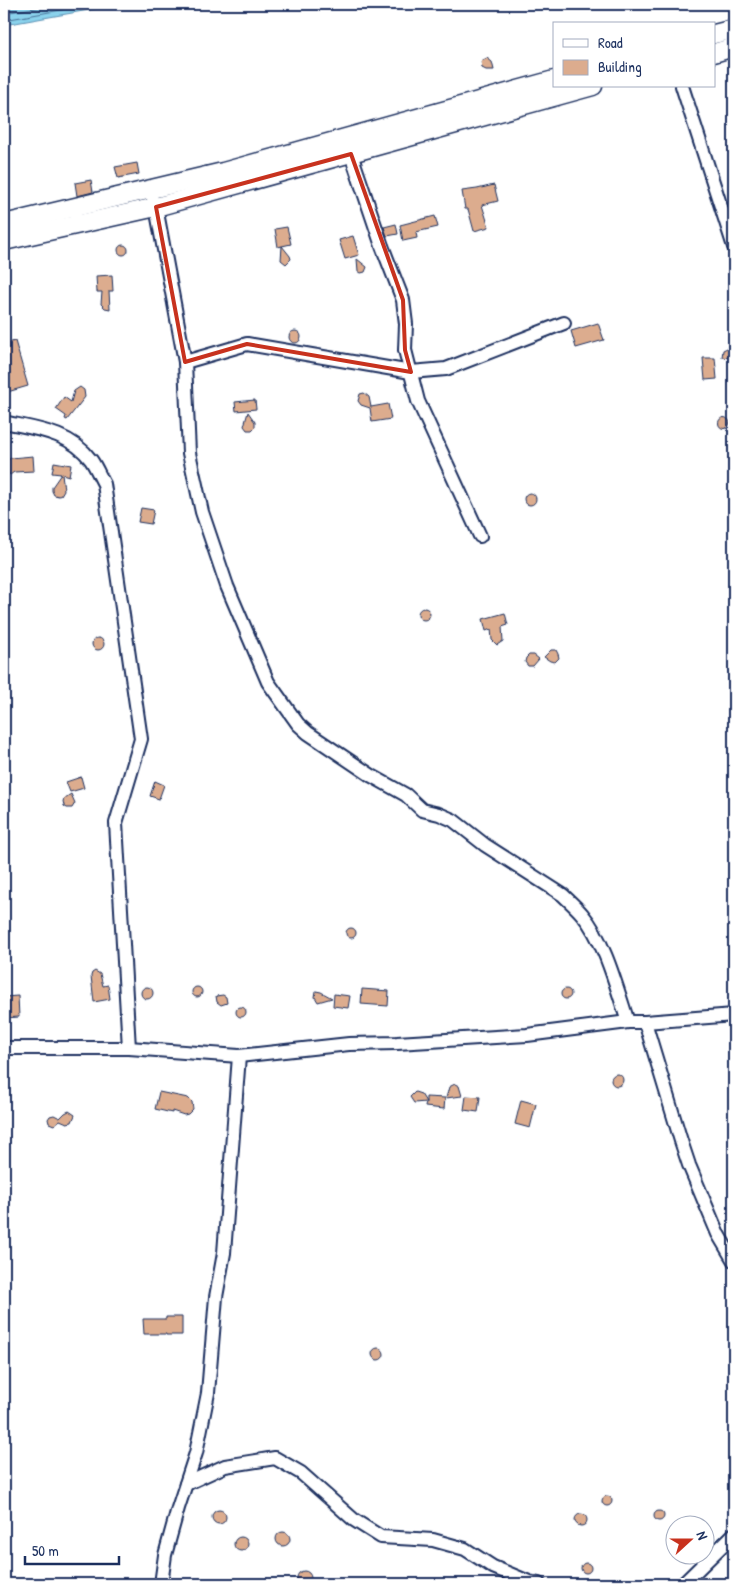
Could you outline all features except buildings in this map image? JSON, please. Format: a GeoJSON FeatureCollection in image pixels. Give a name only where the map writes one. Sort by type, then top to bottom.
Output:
{"type":"FeatureCollection","features":[{"type":"Feature","properties":{"kind":"main road"},"geometry":{"type":"LineString","coordinates":[[716,34],[734,29]]}},
{"type":"Feature","properties":{"kind":"main road"},"geometry":{"type":"LineString","coordinates":[[716,52],[734,47]]}},
{"type":"Feature","properties":{"kind":"main road"},"geometry":{"type":"LineString","coordinates":[[4,224],[242,167],[553,80]]}},
{"type":"Feature","properties":{"kind":"main road"},"geometry":{"type":"LineString","coordinates":[[4,241],[156,208],[586,88]]}},
{"type":"Feature","properties":{"kind":"street"},"geometry":{"type":"LineString","coordinates":[[683,88],[734,247]]}},
{"type":"Feature","properties":{"kind":"street"},"geometry":{"type":"LineString","coordinates":[[351,154],[382,246],[403,300],[406,324],[405,350],[418,401],[480,536]]}},
{"type":"Feature","properties":{"kind":"street"},"geometry":{"type":"LineString","coordinates":[[148,190],[156,208],[184,362],[190,453],[202,512],[227,586],[268,682],[298,724],[308,733],[372,776],[406,795],[422,810],[453,820],[485,845],[562,895],[572,904],[591,927],[628,1022]]}},
{"type":"Feature","properties":{"kind":"street"},"geometry":{"type":"LineString","coordinates":[[184,362],[247,344],[411,372],[446,369],[564,323]]}},
{"type":"Feature","properties":{"kind":"street"},"geometry":{"type":"LineString","coordinates":[[4,422],[46,431],[73,441],[92,460],[104,484],[141,738],[116,823],[129,1048]]}},
{"type":"Feature","properties":{"kind":"street"},"geometry":{"type":"LineString","coordinates":[[4,1048],[129,1048],[239,1056],[349,1044],[527,1035],[628,1022],[734,1014]]}},
{"type":"Feature","properties":{"kind":"street"},"geometry":{"type":"LineString","coordinates":[[645,1022],[689,1165],[718,1234],[734,1261]]}},
{"type":"Feature","properties":{"kind":"street"},"geometry":{"type":"LineString","coordinates":[[161,1584],[164,1555],[196,1453],[208,1393],[216,1297],[224,1253],[239,1056]]}},
{"type":"Feature","properties":{"kind":"street"},"geometry":{"type":"LineString","coordinates":[[186,1484],[225,1466],[275,1458],[301,1473],[354,1520],[381,1537],[433,1540],[465,1550],[492,1566],[529,1582],[539,1584]]}},
{"type":"Feature","properties":{"kind":"street"},"geometry":{"type":"LineString","coordinates":[[684,1584],[734,1534]]}},
{"type":"Feature","properties":{"kind":"highlighted area"},"geometry":{"type":"Polygon","coordinates":[[[351,154],[403,300],[405,350],[411,372],[247,344],[185,362],[156,207],[351,154]]]}},
{"type":"Feature","properties":{"kind":"water"},"geometry":{"type":"Polygon","coordinates":[[[4,4],[123,4],[4,25],[4,4]]]}}]}
